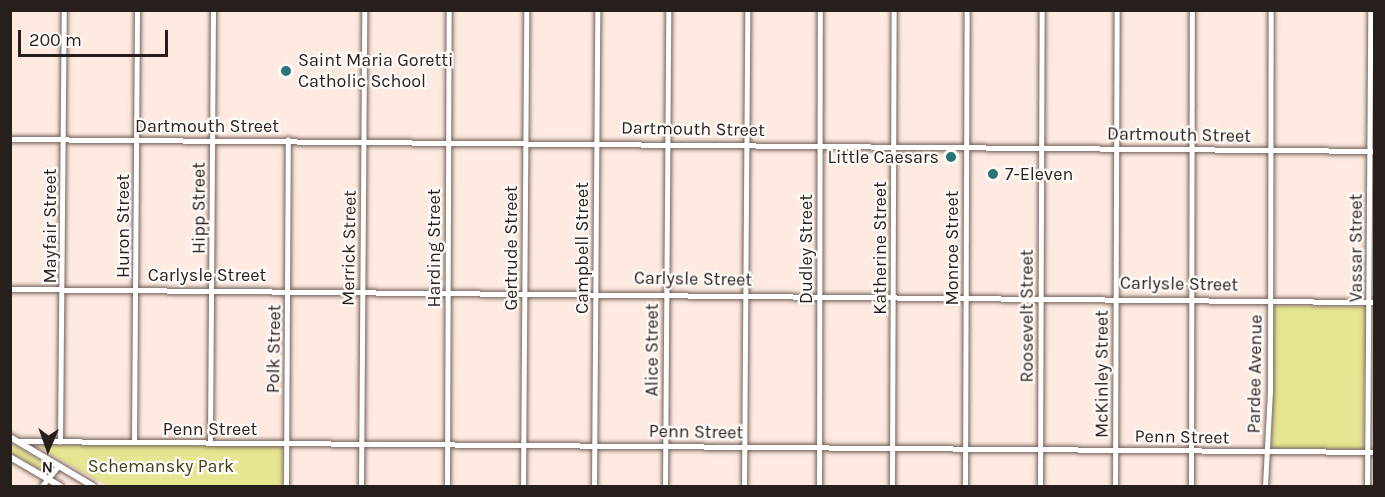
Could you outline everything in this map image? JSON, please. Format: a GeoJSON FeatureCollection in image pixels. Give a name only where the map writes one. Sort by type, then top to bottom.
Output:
{"type":"FeatureCollection","features":[{"type":"Feature","properties":{"kind":"main road"},"geometry":{"type":"LineString","coordinates":[[10,437],[93,486]]}},
{"type":"Feature","properties":{"kind":"main road"},"geometry":{"type":"LineString","coordinates":[[10,457],[60,486]]}},
{"type":"Feature","properties":{"kind":"street","name":"Mayfair Street"},"geometry":{"type":"LineString","coordinates":[[60,442],[64,10]]}},
{"type":"Feature","properties":{"kind":"street","name":"Huron Street"},"geometry":{"type":"LineString","coordinates":[[134,442],[137,10]]}},
{"type":"Feature","properties":{"kind":"street","name":"Hipp Street"},"geometry":{"type":"LineString","coordinates":[[210,442],[213,10]]}},
{"type":"Feature","properties":{"kind":"street","name":"Merrick Street"},"geometry":{"type":"LineString","coordinates":[[361,486],[364,10]]}},
{"type":"Feature","properties":{"kind":"street","name":"Harding Street"},"geometry":{"type":"LineString","coordinates":[[447,486],[448,10]]}},
{"type":"Feature","properties":{"kind":"street","name":"Gertrude Street"},"geometry":{"type":"LineString","coordinates":[[523,486],[526,10]]}},
{"type":"Feature","properties":{"kind":"street","name":"Campbell Street"},"geometry":{"type":"LineString","coordinates":[[594,486],[597,10]]}},
{"type":"Feature","properties":{"kind":"street","name":"Alice Street"},"geometry":{"type":"LineString","coordinates":[[665,486],[668,10]]}},
{"type":"Feature","properties":{"kind":"street"},"geometry":{"type":"LineString","coordinates":[[744,486],[747,10]]}},
{"type":"Feature","properties":{"kind":"street","name":"Dudley Street"},"geometry":{"type":"LineString","coordinates":[[819,486],[820,10]]}},
{"type":"Feature","properties":{"kind":"street","name":"Katherine Street"},"geometry":{"type":"LineString","coordinates":[[892,486],[894,10]]}},
{"type":"Feature","properties":{"kind":"street","name":"Monroe Street"},"geometry":{"type":"LineString","coordinates":[[965,486],[967,10]]}},
{"type":"Feature","properties":{"kind":"street","name":"Roosevelt Street"},"geometry":{"type":"LineString","coordinates":[[1040,486],[1042,10]]}},
{"type":"Feature","properties":{"kind":"street","name":"McKinley Street"},"geometry":{"type":"LineString","coordinates":[[1115,486],[1117,10]]}},
{"type":"Feature","properties":{"kind":"street"},"geometry":{"type":"LineString","coordinates":[[1191,486],[1192,10]]}},
{"type":"Feature","properties":{"kind":"street","name":"Pardee Avenue"},"geometry":{"type":"LineString","coordinates":[[1265,486],[1271,300],[1271,10]]}},
{"type":"Feature","properties":{"kind":"street","name":"Vassar Street"},"geometry":{"type":"LineString","coordinates":[[1367,486],[1372,302],[1370,10]]}},
{"type":"Feature","properties":{"kind":"street","name":"Dartmouth Street"},"geometry":{"type":"LineString","coordinates":[[10,139],[448,140],[1372,151]]}},
{"type":"Feature","properties":{"kind":"street","name":"Polk Street"},"geometry":{"type":"LineString","coordinates":[[286,486],[288,140]]}},
{"type":"Feature","properties":{"kind":"street","name":"Carlysle Street"},"geometry":{"type":"LineString","coordinates":[[10,289],[1040,297],[1372,302]]}},
{"type":"Feature","properties":{"kind":"street","name":"Penn Street"},"geometry":{"type":"LineString","coordinates":[[18,441],[1374,452]]}},
{"type":"Feature","properties":{"kind":"street"},"geometry":{"type":"LineString","coordinates":[[42,486],[58,466]]}},
{"type":"Feature","properties":{"kind":"green space"},"geometry":{"type":"Polygon","coordinates":[[[1273,306],[1365,307],[1363,449],[1272,448],[1273,306]]]}},
{"type":"Feature","properties":{"kind":"green space"},"geometry":{"type":"Polygon","coordinates":[[[10,443],[50,466],[50,470],[46,473],[11,452],[10,443]]]}},
{"type":"Feature","properties":{"kind":"green space","name":"Schemansky Park"},"geometry":{"type":"Polygon","coordinates":[[[43,445],[282,446],[282,486],[107,486],[40,448],[43,445]]]}},
{"type":"Feature","properties":{"kind":"place","name":"Saint Maria Goretti Catholic School"},"geometry":{"type":"Point","coordinates":[286,71]}},
{"type":"Feature","properties":{"kind":"place","name":"Little Caesars"},"geometry":{"type":"Point","coordinates":[951,157]}},
{"type":"Feature","properties":{"kind":"place","name":"7-Eleven"},"geometry":{"type":"Point","coordinates":[993,174]}}]}
